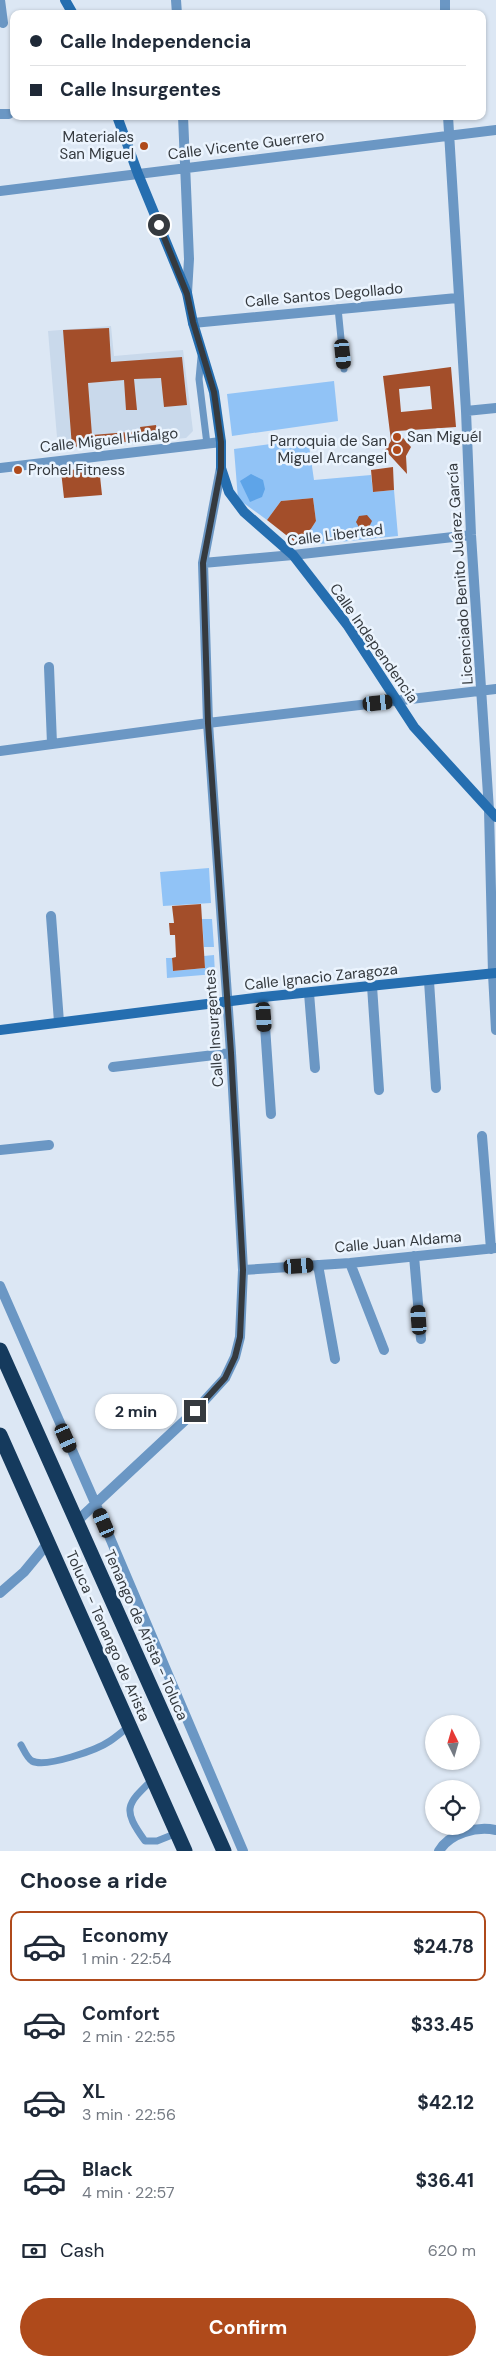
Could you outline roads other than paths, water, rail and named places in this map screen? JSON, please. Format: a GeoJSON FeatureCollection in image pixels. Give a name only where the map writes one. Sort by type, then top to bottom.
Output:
{"type":"FeatureCollection","features":[{"type":"Feature","properties":{"kind":"highway","name":"Tenango de Arista - Toluca"},"geometry":{"type":"LineString","coordinates":[[0,1350],[224,1851]]}},
{"type":"Feature","properties":{"kind":"highway","name":"Toluca - Tenango de Arista"},"geometry":{"type":"LineString","coordinates":[[0,1435],[4,1454],[48,1543],[128,1727],[185,1851]]}},
{"type":"Feature","properties":{"kind":"street"},"geometry":{"type":"LineString","coordinates":[[0,0],[2,23]]}},
{"type":"Feature","properties":{"kind":"street","name":"Calle Independencia"},"geometry":{"type":"LineString","coordinates":[[118,120],[138,174],[187,294],[193,322],[214,392],[221,442],[221,468],[235,502],[293,555],[348,626],[414,727],[493,813]]}},
{"type":"Feature","properties":{"kind":"street"},"geometry":{"type":"LineString","coordinates":[[183,120],[189,259],[187,294]]}},
{"type":"Feature","properties":{"kind":"street","name":"Licenciado Benito Juárez García"},"geometry":{"type":"LineString","coordinates":[[448,120],[457,298],[466,411],[471,535],[493,813],[496,1030]]}},
{"type":"Feature","properties":{"kind":"street","name":"Calle Vicente Guerrero"},"geometry":{"type":"LineString","coordinates":[[0,191],[496,130]]}},
{"type":"Feature","properties":{"kind":"street","name":"Calle Santos Degollado"},"geometry":{"type":"LineString","coordinates":[[193,322],[457,298]]}},
{"type":"Feature","properties":{"kind":"street"},"geometry":{"type":"LineString","coordinates":[[466,411],[496,408]]}},
{"type":"Feature","properties":{"kind":"street","name":"Calle Miguel Hidalgo"},"geometry":{"type":"LineString","coordinates":[[0,468],[221,442]]}},
{"type":"Feature","properties":{"kind":"street","name":"Calle Insurgentes"},"geometry":{"type":"LineString","coordinates":[[76,1522],[195,1411],[225,1378],[235,1357],[240,1337],[243,1270],[231,1053],[208,723],[203,563],[221,468]]}},
{"type":"Feature","properties":{"kind":"street","name":"Calle Libertad"},"geometry":{"type":"LineString","coordinates":[[203,563],[471,535]]}},
{"type":"Feature","properties":{"kind":"street"},"geometry":{"type":"LineString","coordinates":[[48,667],[52,744]]}},
{"type":"Feature","properties":{"kind":"street"},"geometry":{"type":"LineString","coordinates":[[0,751],[208,723],[496,689]]}},
{"type":"Feature","properties":{"kind":"street"},"geometry":{"type":"LineString","coordinates":[[51,916],[59,1022]]}},
{"type":"Feature","properties":{"kind":"street","name":"Calle Ignacio Zaragoza"},"geometry":{"type":"LineString","coordinates":[[0,1030],[227,1001],[494,974]]}},
{"type":"Feature","properties":{"kind":"street"},"geometry":{"type":"LineString","coordinates":[[429,981],[436,1088]]}},
{"type":"Feature","properties":{"kind":"street"},"geometry":{"type":"LineString","coordinates":[[372,986],[379,1090]]}},
{"type":"Feature","properties":{"kind":"street"},"geometry":{"type":"LineString","coordinates":[[310,993],[315,1068]]}},
{"type":"Feature","properties":{"kind":"street"},"geometry":{"type":"LineString","coordinates":[[263,997],[270,1114]]}},
{"type":"Feature","properties":{"kind":"street"},"geometry":{"type":"LineString","coordinates":[[113,1067],[231,1053]]}},
{"type":"Feature","properties":{"kind":"street"},"geometry":{"type":"LineString","coordinates":[[482,1136],[494,1248]]}},
{"type":"Feature","properties":{"kind":"street"},"geometry":{"type":"LineString","coordinates":[[0,1150],[49,1145]]}},
{"type":"Feature","properties":{"kind":"street","name":"Calle Juan Aldama"},"geometry":{"type":"LineString","coordinates":[[243,1270],[350,1263],[494,1248]]}},
{"type":"Feature","properties":{"kind":"street"},"geometry":{"type":"LineString","coordinates":[[414,1256],[421,1339]]}},
{"type":"Feature","properties":{"kind":"street"},"geometry":{"type":"LineString","coordinates":[[350,1263],[384,1350]]}},
{"type":"Feature","properties":{"kind":"street"},"geometry":{"type":"LineString","coordinates":[[318,1265],[335,1359]]}},
{"type":"Feature","properties":{"kind":"street"},"geometry":{"type":"LineString","coordinates":[[0,1286],[96,1505],[243,1851]]}},
{"type":"Feature","properties":{"kind":"street"},"geometry":{"type":"LineString","coordinates":[[0,1593],[24,1572],[48,1543]]}},
{"type":"Feature","properties":{"kind":"street"},"geometry":{"type":"LineString","coordinates":[[439,1851],[446,1843],[464,1832],[486,1828],[496,1830]]}},
{"type":"Feature","properties":{"kind":"lane"},"geometry":{"type":"LineString","coordinates":[[338,308],[344,370]]}},
{"type":"Feature","properties":{"kind":"lane"},"geometry":{"type":"LineString","coordinates":[[201,351],[199,379],[207,444]]}},
{"type":"Feature","properties":{"kind":"lane"},"geometry":{"type":"LineString","coordinates":[[21,1745],[30,1760],[38,1763],[50,1762],[98,1747],[109,1742],[128,1727]]}},
{"type":"Feature","properties":{"kind":"lane"},"geometry":{"type":"LineString","coordinates":[[152,1780],[133,1797],[130,1806],[132,1820],[145,1841],[157,1841],[177,1833]]}},
{"type":"Feature","properties":{"kind":"place","name":"Materiales San Miguel"},"geometry":{"type":"Point","coordinates":[144,146]}},
{"type":"Feature","properties":{"kind":"place","name":"San Miguél"},"geometry":{"type":"Point","coordinates":[397,437]}},
{"type":"Feature","properties":{"kind":"place","name":"Parroquia de San Miguel Arcangel"},"geometry":{"type":"Point","coordinates":[397,450]}},
{"type":"Feature","properties":{"kind":"place","name":"Prohel Fitness"},"geometry":{"type":"Point","coordinates":[18,470]}}]}
